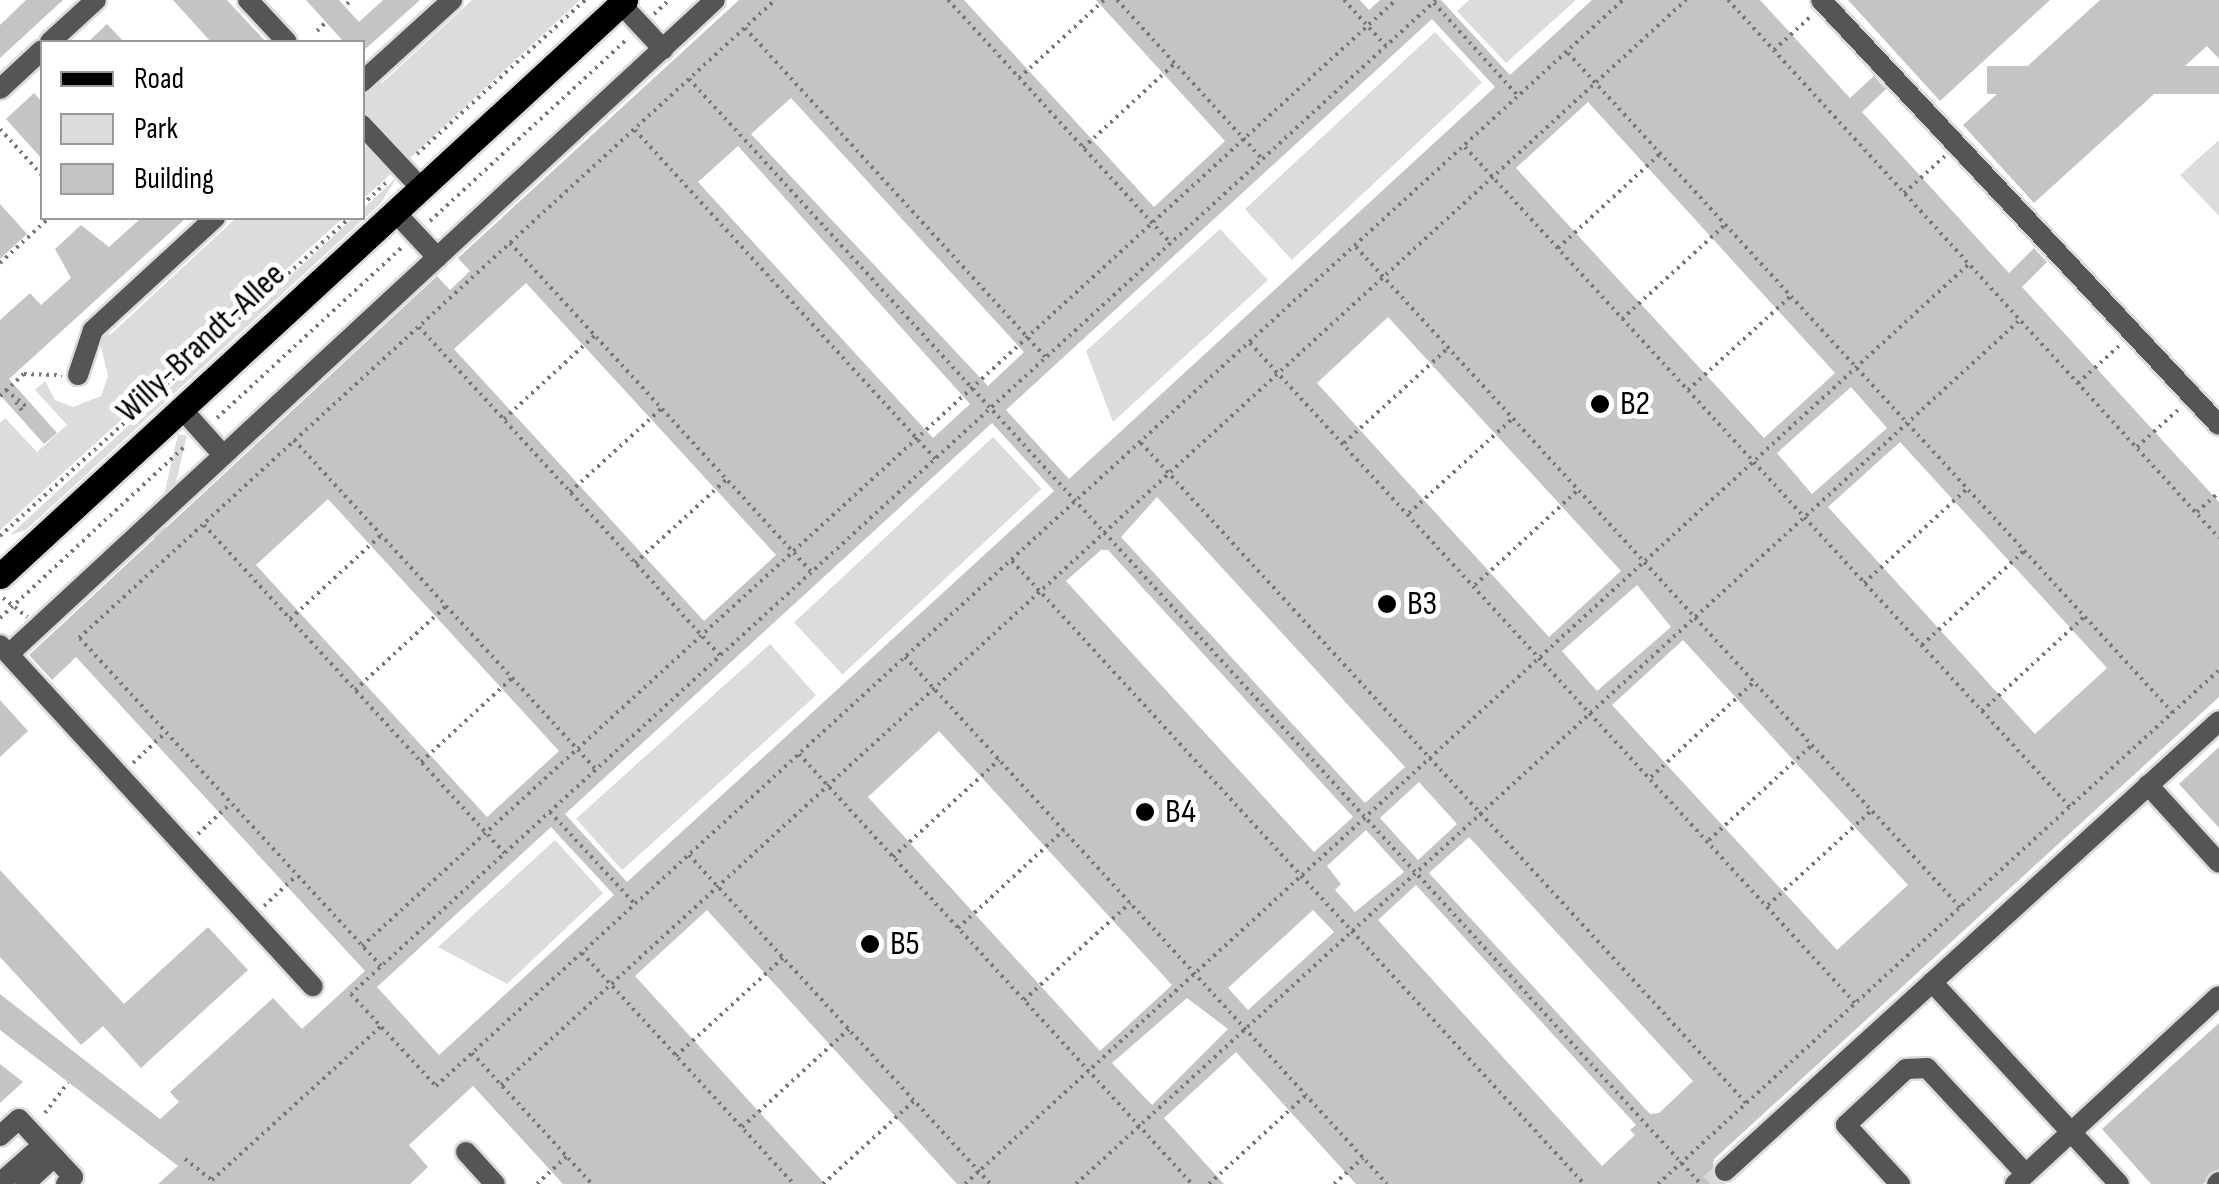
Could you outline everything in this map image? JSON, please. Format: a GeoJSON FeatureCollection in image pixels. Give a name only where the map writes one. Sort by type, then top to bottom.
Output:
{"type":"FeatureCollection","features":[{"type":"Feature","properties":{"kind":"main road","name":"Willy-Brandt-Allee"},"geometry":{"type":"LineString","coordinates":[[3,566],[182,408],[623,2]]}},
{"type":"Feature","properties":{"kind":"street"},"geometry":{"type":"LineString","coordinates":[[52,40],[96,0]]}},
{"type":"Feature","properties":{"kind":"street"},"geometry":{"type":"LineString","coordinates":[[248,0],[285,40]]}},
{"type":"Feature","properties":{"kind":"street"},"geometry":{"type":"LineString","coordinates":[[365,79],[452,0]]}},
{"type":"Feature","properties":{"kind":"street"},"geometry":{"type":"LineString","coordinates":[[313,986],[4,650],[224,455],[716,0]]}},
{"type":"Feature","properties":{"kind":"street"},"geometry":{"type":"LineString","coordinates":[[623,2],[662,49]]}},
{"type":"Feature","properties":{"kind":"street"},"geometry":{"type":"LineString","coordinates":[[1823,2],[2188,400],[2219,425]]}},
{"type":"Feature","properties":{"kind":"street"},"geometry":{"type":"LineString","coordinates":[[0,89],[40,52]]}},
{"type":"Feature","properties":{"kind":"street"},"geometry":{"type":"LineString","coordinates":[[365,128],[421,188]]}},
{"type":"Feature","properties":{"kind":"street"},"geometry":{"type":"LineString","coordinates":[[395,212],[438,257]]}},
{"type":"Feature","properties":{"kind":"street","name":"Willy-Brandt-Allee"},"geometry":{"type":"LineString","coordinates":[[78,375],[92,330],[214,220]]}},
{"type":"Feature","properties":{"kind":"street"},"geometry":{"type":"LineString","coordinates":[[182,408],[224,455]]}},
{"type":"Feature","properties":{"kind":"street"},"geometry":{"type":"LineString","coordinates":[[1725,1171],[2219,721]]}},
{"type":"Feature","properties":{"kind":"street"},"geometry":{"type":"LineString","coordinates":[[2148,785],[2219,863]]}},
{"type":"Feature","properties":{"kind":"street"},"geometry":{"type":"LineString","coordinates":[[1932,982],[2119,1184]]}},
{"type":"Feature","properties":{"kind":"street"},"geometry":{"type":"LineString","coordinates":[[1900,1184],[1846,1125],[1906,1069],[1927,1068],[2020,1179],[2219,996]]}},
{"type":"Feature","properties":{"kind":"street"},"geometry":{"type":"LineString","coordinates":[[0,1136],[20,1118],[73,1177],[66,1184]]}},
{"type":"Feature","properties":{"kind":"street"},"geometry":{"type":"LineString","coordinates":[[0,1183],[49,1151]]}},
{"type":"Feature","properties":{"kind":"street"},"geometry":{"type":"LineString","coordinates":[[25,1184],[49,1151]]}},
{"type":"Feature","properties":{"kind":"street"},"geometry":{"type":"LineString","coordinates":[[466,1152],[496,1184]]}},
{"type":"Feature","properties":{"kind":"path"},"geometry":{"type":"LineString","coordinates":[[365,202],[585,0]]}},
{"type":"Feature","properties":{"kind":"path"},"geometry":{"type":"LineString","coordinates":[[0,618],[669,0]]}},
{"type":"Feature","properties":{"kind":"path"},"geometry":{"type":"LineString","coordinates":[[381,966],[80,638],[775,0]]}},
{"type":"Feature","properties":{"kind":"path"},"geometry":{"type":"LineString","coordinates":[[948,0],[1170,244]]}},
{"type":"Feature","properties":{"kind":"path"},"geometry":{"type":"LineString","coordinates":[[953,6],[960,0]]}},
{"type":"Feature","properties":{"kind":"path"},"geometry":{"type":"LineString","coordinates":[[1019,78],[1104,0]]}},
{"type":"Feature","properties":{"kind":"path"},"geometry":{"type":"LineString","coordinates":[[1117,0],[1262,159]]}},
{"type":"Feature","properties":{"kind":"path"},"geometry":{"type":"LineString","coordinates":[[1344,0],[1386,46]]}},
{"type":"Feature","properties":{"kind":"path"},"geometry":{"type":"LineString","coordinates":[[362,946],[1396,0]]}},
{"type":"Feature","properties":{"kind":"path"},"geometry":{"type":"LineString","coordinates":[[1518,96],[1435,1],[351,994],[436,1086],[1623,0]]}},
{"type":"Feature","properties":{"kind":"path"},"geometry":{"type":"LineString","coordinates":[[501,1084],[1686,0]]}},
{"type":"Feature","properties":{"kind":"path"},"geometry":{"type":"LineString","coordinates":[[1728,0],[2219,538]]}},
{"type":"Feature","properties":{"kind":"path"},"geometry":{"type":"LineString","coordinates":[[1774,50],[1823,2]]}},
{"type":"Feature","properties":{"kind":"path"},"geometry":{"type":"LineString","coordinates":[[317,31],[325,24]]}},
{"type":"Feature","properties":{"kind":"path"},"geometry":{"type":"LineString","coordinates":[[745,28],[1047,357]]}},
{"type":"Feature","properties":{"kind":"path"},"geometry":{"type":"LineString","coordinates":[[1566,52],[2172,713]]}},
{"type":"Feature","properties":{"kind":"path"},"geometry":{"type":"LineString","coordinates":[[1083,148],[1175,63]]}},
{"type":"Feature","properties":{"kind":"path"},"geometry":{"type":"LineString","coordinates":[[689,79],[1701,1184]]}},
{"type":"Feature","properties":{"kind":"path"},"geometry":{"type":"LineString","coordinates":[[0,129],[40,173]]}},
{"type":"Feature","properties":{"kind":"path"},"geometry":{"type":"LineString","coordinates":[[634,130],[935,459]]}},
{"type":"Feature","properties":{"kind":"path"},"geometry":{"type":"LineString","coordinates":[[1464,146],[2070,807]]}},
{"type":"Feature","properties":{"kind":"path"},"geometry":{"type":"LineString","coordinates":[[1904,193],[1956,146]]}},
{"type":"Feature","properties":{"kind":"path"},"geometry":{"type":"LineString","coordinates":[[1558,248],[1660,154]]}},
{"type":"Feature","properties":{"kind":"path"},"geometry":{"type":"LineString","coordinates":[[0,263],[47,220]]}},
{"type":"Feature","properties":{"kind":"path"},"geometry":{"type":"LineString","coordinates":[[0,536],[347,220]]}},
{"type":"Feature","properties":{"kind":"path"},"geometry":{"type":"LineString","coordinates":[[1622,319],[1725,225]]}},
{"type":"Feature","properties":{"kind":"path"},"geometry":{"type":"LineString","coordinates":[[510,243],[812,572]]}},
{"type":"Feature","properties":{"kind":"path"},"geometry":{"type":"LineString","coordinates":[[1354,246],[1960,907]]}},
{"type":"Feature","properties":{"kind":"path"},"geometry":{"type":"LineString","coordinates":[[965,1184],[1969,264]]}},
{"type":"Feature","properties":{"kind":"path"},"geometry":{"type":"LineString","coordinates":[[1688,390],[1791,296]]}},
{"type":"Feature","properties":{"kind":"path"},"geometry":{"type":"LineString","coordinates":[[1076,1184],[2020,320]]}},
{"type":"Feature","properties":{"kind":"path"},"geometry":{"type":"LineString","coordinates":[[418,327],[720,656]]}},
{"type":"Feature","properties":{"kind":"path"},"geometry":{"type":"LineString","coordinates":[[504,420],[595,336]]}},
{"type":"Feature","properties":{"kind":"path"},"geometry":{"type":"LineString","coordinates":[[2078,383],[2130,336]]}},
{"type":"Feature","properties":{"kind":"path"},"geometry":{"type":"LineString","coordinates":[[1249,342],[1855,1003]]}},
{"type":"Feature","properties":{"kind":"path"},"geometry":{"type":"LineString","coordinates":[[1343,444],[1448,348]]}},
{"type":"Feature","properties":{"kind":"path"},"geometry":{"type":"LineString","coordinates":[[0,396],[24,374],[78,375]]}},
{"type":"Feature","properties":{"kind":"path"},"geometry":{"type":"LineString","coordinates":[[6,390],[25,410]]}},
{"type":"Feature","properties":{"kind":"path"},"geometry":{"type":"LineString","coordinates":[[2136,447],[2188,400]]}},
{"type":"Feature","properties":{"kind":"path"},"geometry":{"type":"LineString","coordinates":[[570,492],[662,408]]}},
{"type":"Feature","properties":{"kind":"path"},"geometry":{"type":"LineString","coordinates":[[1408,514],[1513,418]]}},
{"type":"Feature","properties":{"kind":"path"},"geometry":{"type":"LineString","coordinates":[[294,440],[596,769]]}},
{"type":"Feature","properties":{"kind":"path"},"geometry":{"type":"LineString","coordinates":[[1140,442],[1432,756],[1746,1103]]}},
{"type":"Feature","properties":{"kind":"path"},"geometry":{"type":"LineString","coordinates":[[635,562],[726,479]]}},
{"type":"Feature","properties":{"kind":"path"},"geometry":{"type":"LineString","coordinates":[[1864,582],[1967,489]]}},
{"type":"Feature","properties":{"kind":"path"},"geometry":{"type":"LineString","coordinates":[[1473,586],[1578,490]]}},
{"type":"Feature","properties":{"kind":"path"},"geometry":{"type":"LineString","coordinates":[[2196,513],[2219,492]]}},
{"type":"Feature","properties":{"kind":"path"},"geometry":{"type":"LineString","coordinates":[[203,524],[504,853]]}},
{"type":"Feature","properties":{"kind":"path"},"geometry":{"type":"LineString","coordinates":[[290,619],[381,535]]}},
{"type":"Feature","properties":{"kind":"path"},"geometry":{"type":"LineString","coordinates":[[1922,645],[2024,552]]}},
{"type":"Feature","properties":{"kind":"path"},"geometry":{"type":"LineString","coordinates":[[1011,560],[1584,1184]]}},
{"type":"Feature","properties":{"kind":"path"},"geometry":{"type":"LineString","coordinates":[[0,595],[22,612]]}},
{"type":"Feature","properties":{"kind":"path"},"geometry":{"type":"LineString","coordinates":[[355,690],[446,606]]}},
{"type":"Feature","properties":{"kind":"path"},"geometry":{"type":"LineString","coordinates":[[1982,711],[2084,617]]}},
{"type":"Feature","properties":{"kind":"path"},"geometry":{"type":"LineString","coordinates":[[905,657],[1387,1184]]}},
{"type":"Feature","properties":{"kind":"path"},"geometry":{"type":"LineString","coordinates":[[1658,1184],[2219,670]]}},
{"type":"Feature","properties":{"kind":"path"},"geometry":{"type":"LineString","coordinates":[[421,762],[512,678]]}},
{"type":"Feature","properties":{"kind":"path"},"geometry":{"type":"LineString","coordinates":[[1650,778],[1754,682]]}},
{"type":"Feature","properties":{"kind":"path"},"geometry":{"type":"LineString","coordinates":[[120,775],[166,732]]}},
{"type":"Feature","properties":{"kind":"path"},"geometry":{"type":"LineString","coordinates":[[1707,841],[1812,745]]}},
{"type":"Feature","properties":{"kind":"path"},"geometry":{"type":"LineString","coordinates":[[799,754],[1192,1184]]}},
{"type":"Feature","properties":{"kind":"path"},"geometry":{"type":"LineString","coordinates":[[893,857],[999,760]]}},
{"type":"Feature","properties":{"kind":"path"},"geometry":{"type":"LineString","coordinates":[[184,846],[231,803]]}},
{"type":"Feature","properties":{"kind":"path"},"geometry":{"type":"LineString","coordinates":[[1767,907],[1872,810]]}},
{"type":"Feature","properties":{"kind":"path"},"geometry":{"type":"LineString","coordinates":[[550,812],[635,904]]}},
{"type":"Feature","properties":{"kind":"path"},"geometry":{"type":"LineString","coordinates":[[958,928],[1064,830]]}},
{"type":"Feature","properties":{"kind":"path"},"geometry":{"type":"LineString","coordinates":[[689,855],[990,1184]]}},
{"type":"Feature","properties":{"kind":"path"},"geometry":{"type":"LineString","coordinates":[[250,918],[297,875]]}},
{"type":"Feature","properties":{"kind":"path"},"geometry":{"type":"LineString","coordinates":[[1024,1000],[1130,902]]}},
{"type":"Feature","properties":{"kind":"path"},"geometry":{"type":"LineString","coordinates":[[582,953],[794,1184]]}},
{"type":"Feature","properties":{"kind":"path"},"geometry":{"type":"LineString","coordinates":[[676,1056],[783,958]]}},
{"type":"Feature","properties":{"kind":"path"},"geometry":{"type":"LineString","coordinates":[[185,1159],[212,1180],[381,1026]]}},
{"type":"Feature","properties":{"kind":"path"},"geometry":{"type":"LineString","coordinates":[[742,1127],[848,1030]]}},
{"type":"Feature","properties":{"kind":"path"},"geometry":{"type":"LineString","coordinates":[[472,1053],[592,1184]]}},
{"type":"Feature","properties":{"kind":"path"},"geometry":{"type":"LineString","coordinates":[[45,1114],[68,1083]]}},
{"type":"Feature","properties":{"kind":"path"},"geometry":{"type":"LineString","coordinates":[[1208,1184],[1306,1095]]}},
{"type":"Feature","properties":{"kind":"path"},"geometry":{"type":"LineString","coordinates":[[823,1184],[914,1101]]}},
{"type":"Feature","properties":{"kind":"path"},"geometry":{"type":"LineString","coordinates":[[537,1184],[567,1156]]}},
{"type":"Feature","properties":{"kind":"path"},"geometry":{"type":"LineString","coordinates":[[1334,1184],[1363,1158]]}},
{"type":"Feature","properties":{"kind":"green space"},"geometry":{"type":"Polygon","coordinates":[[[472,0],[580,0],[408,160],[365,113],[365,90],[377,79],[382,83],[472,0]]]}},
{"type":"Feature","properties":{"kind":"green space"},"geometry":{"type":"Polygon","coordinates":[[[1469,0],[1576,0],[1506,63],[1457,11],[1469,0]]]}},
{"type":"Feature","properties":{"kind":"green space"},"geometry":{"type":"Polygon","coordinates":[[[1435,32],[1482,82],[1292,260],[1245,209],[1435,32]]]}},
{"type":"Feature","properties":{"kind":"green space"},"geometry":{"type":"Polygon","coordinates":[[[365,139],[394,171],[365,197],[365,139]]]}},
{"type":"Feature","properties":{"kind":"green space"},"geometry":{"type":"Polygon","coordinates":[[[2219,140],[2219,216],[2180,175],[2219,140]]]}},
{"type":"Feature","properties":{"kind":"green space"},"geometry":{"type":"Polygon","coordinates":[[[397,177],[381,203],[365,218],[365,207],[397,177]]]}},
{"type":"Feature","properties":{"kind":"green space"},"geometry":{"type":"Polygon","coordinates":[[[234,220],[341,220],[0,530],[0,423],[5,418],[37,452],[67,425],[35,390],[45,381],[55,400],[73,407],[101,396],[108,376],[100,343],[104,329],[110,335],[234,220]]]}},
{"type":"Feature","properties":{"kind":"green space"},"geometry":{"type":"Polygon","coordinates":[[[351,220],[363,220],[26,530],[10,535],[351,220]]]}},
{"type":"Feature","properties":{"kind":"green space"},"geometry":{"type":"Polygon","coordinates":[[[1220,229],[1268,280],[1113,422],[1086,351],[1220,229]]]}},
{"type":"Feature","properties":{"kind":"green space"},"geometry":{"type":"Polygon","coordinates":[[[178,434],[187,436],[134,666],[125,664],[178,434]]]}},
{"type":"Feature","properties":{"kind":"green space"},"geometry":{"type":"Polygon","coordinates":[[[993,437],[1041,489],[842,674],[794,623],[993,437]]]}},
{"type":"Feature","properties":{"kind":"green space"},"geometry":{"type":"Polygon","coordinates":[[[770,644],[816,695],[622,870],[576,819],[770,644]]]}},
{"type":"Feature","properties":{"kind":"green space"},"geometry":{"type":"Polygon","coordinates":[[[555,840],[603,893],[507,984],[438,947],[555,840]]]}},
{"type":"Feature","properties":{"kind":"building"},"geometry":{"type":"Polygon","coordinates":[[[26,0],[63,0],[0,58],[0,25],[26,0]]]}},
{"type":"Feature","properties":{"kind":"building"},"geometry":{"type":"Polygon","coordinates":[[[173,0],[227,0],[264,40],[209,40],[173,0]]]}},
{"type":"Feature","properties":{"kind":"building"},"geometry":{"type":"Polygon","coordinates":[[[306,0],[339,0],[359,22],[383,0],[420,0],[365,49],[365,40],[342,40],[306,0]]]}},
{"type":"Feature","properties":{"kind":"building"},"geometry":{"type":"Polygon","coordinates":[[[739,0],[964,0],[1154,207],[1225,141],[1096,0],[1360,0],[1369,10],[1380,0],[1441,0],[1510,75],[1592,0],[1760,0],[1850,98],[1874,76],[1886,89],[1862,112],[2009,273],[2034,248],[2047,262],[2022,287],[2219,502],[2219,697],[1714,1159],[1712,1175],[1721,1184],[1356,1184],[1236,1052],[1164,1118],[1224,1184],[957,1184],[707,910],[635,976],[825,1184],[563,1184],[473,1086],[409,1145],[428,1167],[410,1184],[158,1184],[178,1166],[0,1030],[0,994],[160,1119],[179,1102],[170,1092],[273,998],[302,1029],[365,971],[76,657],[52,680],[29,655],[437,276],[450,290],[470,271],[458,258],[739,0]],[[1432,19],[1006,410],[1069,479],[1495,87],[1432,19]],[[791,98],[751,134],[988,386],[1024,352],[791,98]],[[1588,102],[1516,168],[1764,438],[1835,373],[1588,102]],[[738,146],[698,182],[933,438],[970,404],[738,146]],[[526,283],[454,349],[704,621],[776,555],[526,283]],[[1388,317],[1317,383],[1549,637],[1621,571],[1388,317]],[[1851,387],[1777,453],[1812,494],[1887,428],[1851,387]],[[992,423],[565,814],[627,882],[1054,491],[992,423]],[[1900,442],[1828,507],[2035,734],[2107,668],[1900,442]],[[1157,497],[1121,537],[1365,803],[1405,767],[1157,497]],[[328,499],[256,565],[487,817],[559,751],[328,499]],[[1101,550],[1066,581],[1314,852],[1353,817],[1108,550],[1101,550]],[[1637,585],[1562,651],[1597,691],[1671,627],[1637,585]],[[1683,640],[1612,705],[1837,950],[1908,885],[1683,640]],[[939,731],[868,797],[1100,1051],[1172,985],[939,731]],[[1419,782],[1380,818],[1418,860],[1457,824],[1419,782]],[[551,827],[377,987],[439,1055],[614,895],[551,827]],[[1366,830],[1327,866],[1341,884],[1335,890],[1355,912],[1404,872],[1366,830]],[[1469,837],[1429,873],[1650,1114],[1659,1113],[1693,1081],[1469,837]],[[1416,885],[1378,920],[1602,1166],[1635,1135],[1630,1130],[1636,1125],[1416,885]],[[1313,910],[1228,988],[1248,1010],[1334,932],[1313,910]],[[1187,998],[1112,1063],[1152,1105],[1228,1029],[1187,998]]]}},
{"type":"Feature","properties":{"kind":"building"},"geometry":{"type":"Polygon","coordinates":[[[1848,0],[2050,0],[1940,101],[1848,0]]]}},
{"type":"Feature","properties":{"kind":"building"},"geometry":{"type":"Polygon","coordinates":[[[2100,0],[2219,0],[2219,59],[2207,46],[2034,203],[1963,125],[2100,0]]]}},
{"type":"Feature","properties":{"kind":"building"},"geometry":{"type":"Polygon","coordinates":[[[107,24],[122,40],[90,40],[107,24]]]}},
{"type":"Feature","properties":{"kind":"building"},"geometry":{"type":"Polygon","coordinates":[[[1987,66],[2219,66],[2219,94],[1987,94],[1987,66]]]}},
{"type":"Feature","properties":{"kind":"building"},"geometry":{"type":"Polygon","coordinates":[[[34,93],[40,100],[40,157],[6,119],[34,93]]]}},
{"type":"Feature","properties":{"kind":"building"},"geometry":{"type":"Polygon","coordinates":[[[0,204],[27,234],[0,259],[0,204]]]}},
{"type":"Feature","properties":{"kind":"building"},"geometry":{"type":"Polygon","coordinates":[[[139,220],[184,220],[9,379],[57,433],[44,444],[0,395],[0,320],[30,293],[41,305],[71,278],[55,249],[81,225],[109,247],[139,220]]]}},
{"type":"Feature","properties":{"kind":"building"},"geometry":{"type":"Polygon","coordinates":[[[0,700],[28,731],[0,757],[0,700]]]}},
{"type":"Feature","properties":{"kind":"building"},"geometry":{"type":"Polygon","coordinates":[[[2219,747],[2219,828],[2179,784],[2219,747]]]}},
{"type":"Feature","properties":{"kind":"building"},"geometry":{"type":"Polygon","coordinates":[[[0,870],[124,1004],[208,927],[248,970],[141,1068],[103,1026],[81,1045],[0,957],[0,870]]]}},
{"type":"Feature","properties":{"kind":"building"},"geometry":{"type":"Polygon","coordinates":[[[2219,1023],[2219,1169],[2203,1184],[2151,1184],[2102,1129],[2219,1023]]]}},
{"type":"Feature","properties":{"kind":"building"},"geometry":{"type":"Polygon","coordinates":[[[0,1064],[23,1082],[0,1103],[0,1064]]]}},
{"type":"Feature","properties":{"kind":"tunnel"},"geometry":{"type":"LineString","coordinates":[[1710,1184],[1725,1171]]}},
{"type":"Feature","properties":{"kind":"place","name":"B2"},"geometry":{"type":"Point","coordinates":[1600,404]}},
{"type":"Feature","properties":{"kind":"place","name":"B3"},"geometry":{"type":"Point","coordinates":[1387,604]}},
{"type":"Feature","properties":{"kind":"place","name":"B4"},"geometry":{"type":"Point","coordinates":[1145,812]}},
{"type":"Feature","properties":{"kind":"place","name":"B5"},"geometry":{"type":"Point","coordinates":[870,944]}}]}
